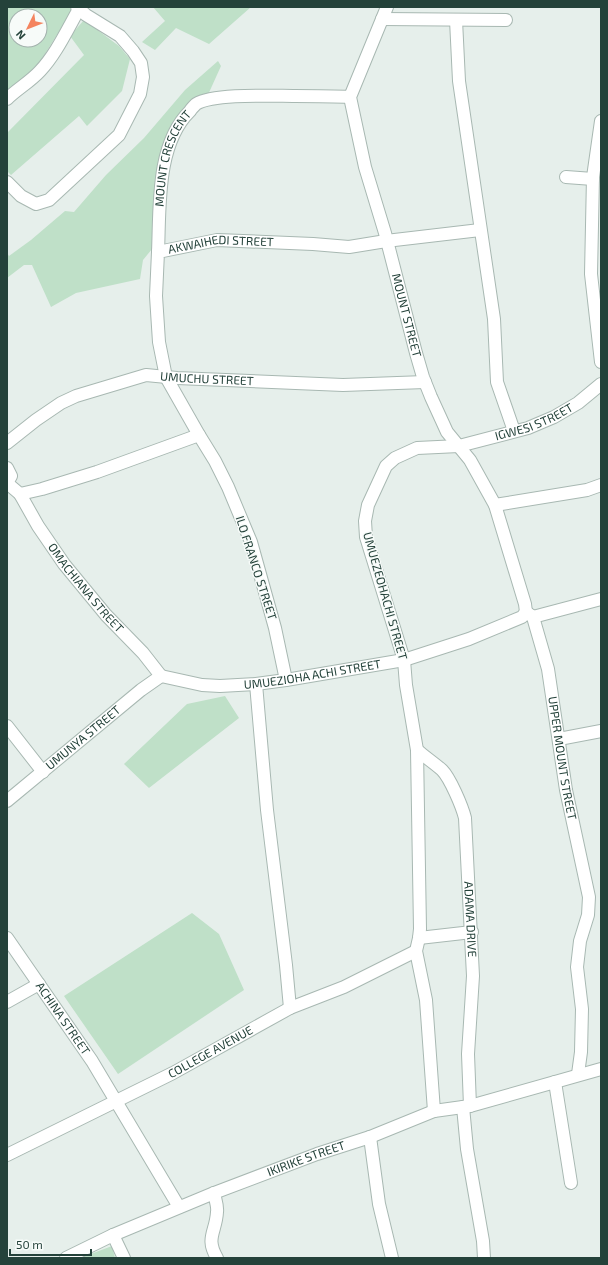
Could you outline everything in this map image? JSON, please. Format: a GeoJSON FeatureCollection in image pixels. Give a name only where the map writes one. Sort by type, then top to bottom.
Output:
{"type":"FeatureCollection","features":[{"type":"Feature","properties":{"kind":"street"},"geometry":{"type":"LineString","coordinates":[[350,97],[387,7]]}},
{"type":"Feature","properties":{"kind":"street"},"geometry":{"type":"LineString","coordinates":[[7,99],[14,91],[33,79],[48,62],[78,8],[120,36],[141,63],[142,77],[140,94],[119,135],[49,200],[36,204],[20,196],[7,182]]}},
{"type":"Feature","properties":{"kind":"street"},"geometry":{"type":"LineString","coordinates":[[382,19],[506,20]]}},
{"type":"Feature","properties":{"kind":"street"},"geometry":{"type":"LineString","coordinates":[[456,20],[459,81],[494,319],[497,382],[514,431]]}},
{"type":"Feature","properties":{"kind":"street","name":"MOUNT CRESCENT"},"geometry":{"type":"LineString","coordinates":[[158,252],[162,180],[165,156],[171,137],[177,126],[196,104],[225,97],[350,97]]}},
{"type":"Feature","properties":{"kind":"street","name":"MOUNT STREET"},"geometry":{"type":"LineString","coordinates":[[350,97],[365,167],[384,228],[386,241],[425,382],[447,432],[477,472],[495,505],[529,614]]}},
{"type":"Feature","properties":{"kind":"street"},"geometry":{"type":"LineString","coordinates":[[601,121],[593,179],[597,207],[591,274],[601,362]]}},
{"type":"Feature","properties":{"kind":"street"},"geometry":{"type":"LineString","coordinates":[[566,177],[593,179]]}},
{"type":"Feature","properties":{"kind":"street","name":"AKWAIHEDI STREET"},"geometry":{"type":"LineString","coordinates":[[166,377],[159,342],[156,296],[158,252],[217,240],[349,247],[480,230]]}},
{"type":"Feature","properties":{"kind":"street","name":"UMUCHU STREET"},"geometry":{"type":"LineString","coordinates":[[7,443],[36,420],[61,403],[76,396],[146,375],[343,385],[425,382]]}},
{"type":"Feature","properties":{"kind":"street","name":"ILO FRANCO STREET"},"geometry":{"type":"LineString","coordinates":[[166,377],[215,461],[228,487],[251,542],[275,628],[286,680]]}},
{"type":"Feature","properties":{"kind":"street","name":"IGWESI STREET"},"geometry":{"type":"LineString","coordinates":[[459,446],[528,428],[554,417],[578,403],[601,384]]}},
{"type":"Feature","properties":{"kind":"street"},"geometry":{"type":"LineString","coordinates":[[7,468],[10,474],[10,480],[7,483],[20,494],[42,489],[97,472],[199,435]]}},
{"type":"Feature","properties":{"kind":"street","name":"UMUEZEOHACHI STREET"},"geometry":{"type":"LineString","coordinates":[[416,951],[419,938],[420,877],[417,750],[406,685],[404,660],[366,537],[365,521],[368,505],[386,466],[395,458],[418,448],[459,446]]}},
{"type":"Feature","properties":{"kind":"street"},"geometry":{"type":"LineString","coordinates":[[495,505],[588,490],[601,485]]}},
{"type":"Feature","properties":{"kind":"street","name":"OMACHIANA STREET"},"geometry":{"type":"LineString","coordinates":[[20,494],[38,526],[64,564],[106,616],[143,653],[161,676]]}},
{"type":"Feature","properties":{"kind":"street","name":"UMUEZIOHA ACHI STREET"},"geometry":{"type":"LineString","coordinates":[[161,676],[202,685],[220,686],[256,684],[404,660],[469,639],[522,616],[601,599]]}},
{"type":"Feature","properties":{"kind":"street","name":"UPPER MOUNT STREET"},"geometry":{"type":"LineString","coordinates":[[529,614],[548,669],[566,790],[595,896],[580,941],[577,967],[582,1009],[581,1052],[578,1074]]}},
{"type":"Feature","properties":{"kind":"street","name":"UMUNYA STREET"},"geometry":{"type":"LineString","coordinates":[[7,801],[141,690],[161,676]]}},
{"type":"Feature","properties":{"kind":"street"},"geometry":{"type":"LineString","coordinates":[[256,684],[267,810],[290,1008]]}},
{"type":"Feature","properties":{"kind":"street"},"geometry":{"type":"LineString","coordinates":[[7,726],[43,772]]}},
{"type":"Feature","properties":{"kind":"street"},"geometry":{"type":"LineString","coordinates":[[559,739],[601,731]]}},
{"type":"Feature","properties":{"kind":"street","name":"ADAMA DRIVE"},"geometry":{"type":"LineString","coordinates":[[417,750],[443,771],[450,782],[465,818],[472,932],[473,991],[468,1054],[467,1144],[483,1241],[484,1258]]}},
{"type":"Feature","properties":{"kind":"street"},"geometry":{"type":"LineString","coordinates":[[419,938],[472,932]]}},
{"type":"Feature","properties":{"kind":"street","name":"ACHINA STREET"},"geometry":{"type":"LineString","coordinates":[[7,938],[92,1061],[178,1207]]}},
{"type":"Feature","properties":{"kind":"street"},"geometry":{"type":"LineString","coordinates":[[416,951],[426,1000],[434,1111]]}},
{"type":"Feature","properties":{"kind":"street","name":"COLLEGE AVENUE"},"geometry":{"type":"LineString","coordinates":[[7,1155],[172,1073],[290,1008],[344,987],[416,951]]}},
{"type":"Feature","properties":{"kind":"street"},"geometry":{"type":"LineString","coordinates":[[7,1002],[39,984]]}},
{"type":"Feature","properties":{"kind":"street","name":"IKIRIKE STREET"},"geometry":{"type":"LineString","coordinates":[[66,1258],[113,1235],[178,1207],[317,1154],[370,1137],[434,1111],[467,1106],[555,1082],[578,1074],[601,1069]]}},
{"type":"Feature","properties":{"kind":"street"},"geometry":{"type":"LineString","coordinates":[[555,1082],[571,1183]]}},
{"type":"Feature","properties":{"kind":"street"},"geometry":{"type":"LineString","coordinates":[[370,1137],[379,1204],[392,1258]]}},
{"type":"Feature","properties":{"kind":"street"},"geometry":{"type":"LineString","coordinates":[[214,1193],[218,1210],[210,1242],[212,1250],[217,1258]]}},
{"type":"Feature","properties":{"kind":"street"},"geometry":{"type":"LineString","coordinates":[[113,1235],[124,1258]]}},
{"type":"Feature","properties":{"kind":"green space"},"geometry":{"type":"Polygon","coordinates":[[[7,7],[69,7],[72,11],[36,68],[7,93],[7,7]]]}},
{"type":"Feature","properties":{"kind":"green space"},"geometry":{"type":"Polygon","coordinates":[[[153,7],[251,7],[209,44],[176,28],[155,50],[142,42],[165,21],[153,7]]]}},
{"type":"Feature","properties":{"kind":"green space"},"geometry":{"type":"Polygon","coordinates":[[[84,20],[119,46],[130,59],[122,91],[87,126],[79,116],[11,175],[7,171],[7,133],[84,55],[70,36],[84,20]]]}},
{"type":"Feature","properties":{"kind":"green space"},"geometry":{"type":"Polygon","coordinates":[[[218,61],[221,66],[207,97],[181,114],[154,217],[152,249],[143,260],[140,279],[76,293],[51,307],[32,265],[24,265],[7,278],[7,253],[9,256],[31,240],[65,211],[74,212],[106,175],[144,138],[185,90],[218,61]]]}},
{"type":"Feature","properties":{"kind":"green space"},"geometry":{"type":"Polygon","coordinates":[[[225,696],[239,718],[149,788],[124,764],[187,704],[225,696]]]}},
{"type":"Feature","properties":{"kind":"green space"},"geometry":{"type":"Polygon","coordinates":[[[192,913],[219,934],[244,990],[118,1074],[64,996],[192,913]]]}},
{"type":"Feature","properties":{"kind":"green space"},"geometry":{"type":"Polygon","coordinates":[[[112,1246],[115,1258],[80,1258],[112,1246]]]}}]}
